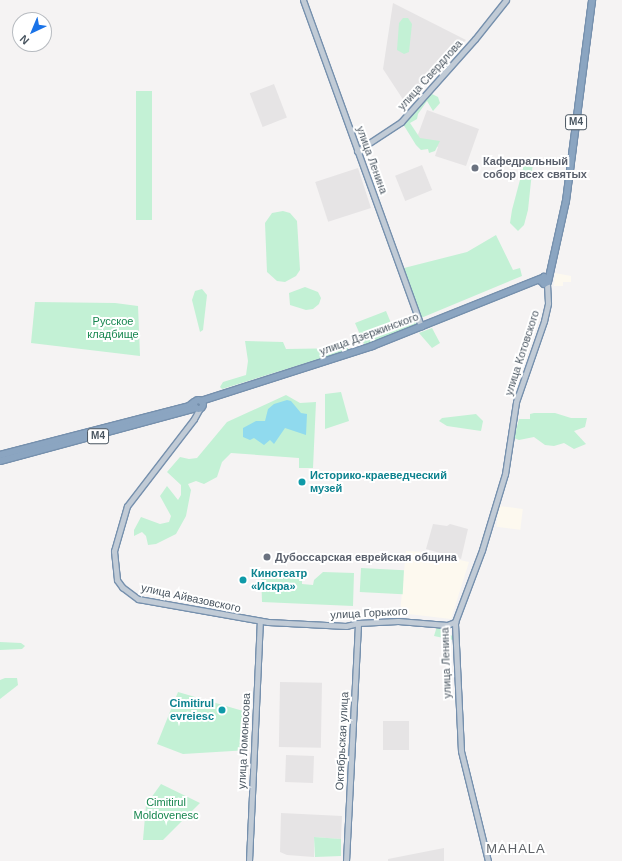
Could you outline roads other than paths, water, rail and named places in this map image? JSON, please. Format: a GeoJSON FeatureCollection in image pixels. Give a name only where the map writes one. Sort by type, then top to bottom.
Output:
{"type":"FeatureCollection","features":[{"type":"Feature","properties":{"kind":"highway","name":"M4"},"geometry":{"type":"LineString","coordinates":[[544,281],[550,273],[566,201],[592,0]]}},
{"type":"Feature","properties":{"kind":"highway","name":"улица Дзержинского"},"geometry":{"type":"LineString","coordinates":[[0,461],[200,404],[372,346],[534,282],[544,281]]}},
{"type":"Feature","properties":{"kind":"highway","name":"улица Дзержинского"},"geometry":{"type":"LineString","coordinates":[[0,455],[200,404]]}},
{"type":"Feature","properties":{"kind":"street","name":"улица Ленина"},"geometry":{"type":"LineString","coordinates":[[303,0],[421,326]]}},
{"type":"Feature","properties":{"kind":"street","name":"улица Свердлова"},"geometry":{"type":"LineString","coordinates":[[357,151],[401,122],[475,39],[506,0]]}},
{"type":"Feature","properties":{"kind":"street","name":"улица Котовского"},"geometry":{"type":"LineString","coordinates":[[513,423],[516,402],[544,321],[548,290],[544,281]]}},
{"type":"Feature","properties":{"kind":"street","name":"улица Айвазовского"},"geometry":{"type":"LineString","coordinates":[[200,404],[197,416],[127,506],[114,551],[117,580],[122,587],[138,599],[260,622]]}},
{"type":"Feature","properties":{"kind":"street","name":"улица Ленина"},"geometry":{"type":"LineString","coordinates":[[488,861],[460,751],[455,622],[482,550],[499,493],[513,423]]}},
{"type":"Feature","properties":{"kind":"street","name":"улица Горького"},"geometry":{"type":"LineString","coordinates":[[260,622],[346,626],[358,623],[407,621],[447,626],[455,622]]}},
{"type":"Feature","properties":{"kind":"street","name":"улица Ломоносова"},"geometry":{"type":"LineString","coordinates":[[249,861],[260,622]]}},
{"type":"Feature","properties":{"kind":"street","name":"Октябрьская улица"},"geometry":{"type":"LineString","coordinates":[[346,861],[358,623]]}},
{"type":"Feature","properties":{"kind":"water"},"geometry":{"type":"Polygon","coordinates":[[[287,400],[291,401],[301,413],[307,414],[306,435],[285,428],[274,444],[270,440],[264,445],[254,438],[250,440],[243,437],[243,428],[256,421],[265,421],[268,409],[274,404],[287,400]]]}},
{"type":"Feature","properties":{"kind":"place","name":"Кафедральный собор всех святых"},"geometry":{"type":"Point","coordinates":[475,168]}},
{"type":"Feature","properties":{"kind":"place","name":"Историко-краеведческий музей"},"geometry":{"type":"Point","coordinates":[302,482]}},
{"type":"Feature","properties":{"kind":"place","name":"Дубоссарская еврейская община"},"geometry":{"type":"Point","coordinates":[267,557]}},
{"type":"Feature","properties":{"kind":"place","name":"Кинотеатр «Искра»"},"geometry":{"type":"Point","coordinates":[243,580]}},
{"type":"Feature","properties":{"kind":"place","name":"Cimitirul evreiesc"},"geometry":{"type":"Point","coordinates":[222,710]}},
{"type":"Feature","properties":{"kind":"district","name":"MAHALA"},"geometry":{"type":"Point","coordinates":[516,849]}},
{"type":"Feature","properties":{"kind":"park label","name":"Русское кладбище"},"geometry":{"type":"Point","coordinates":[113,328]}},
{"type":"Feature","properties":{"kind":"park label","name":"Cimitirul Moldovenesc"},"geometry":{"type":"Point","coordinates":[166,809]}}]}
